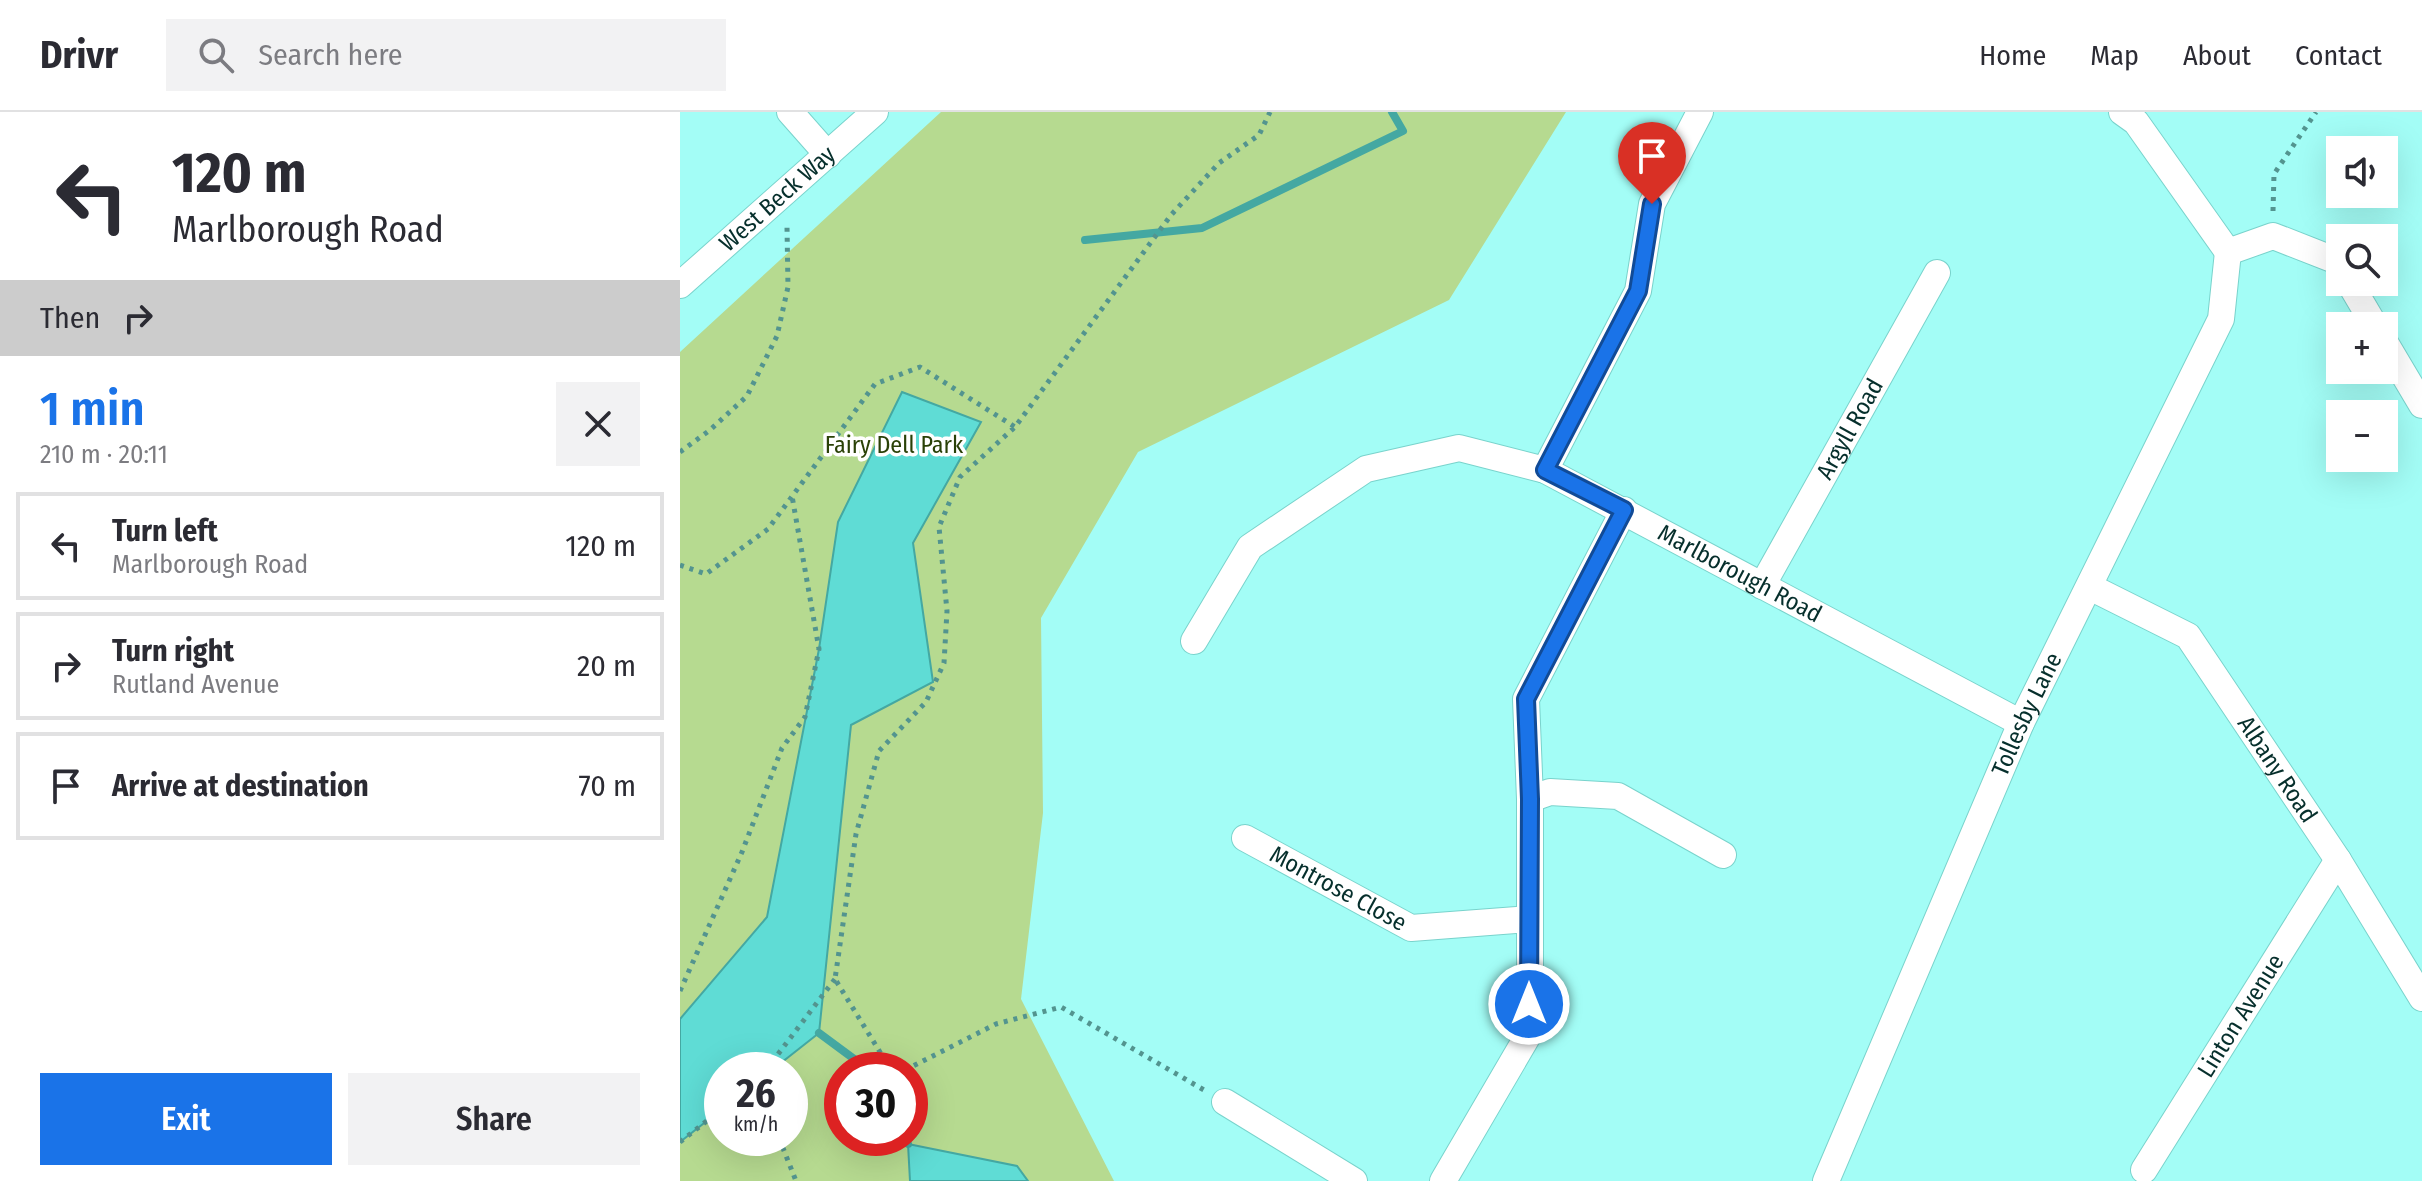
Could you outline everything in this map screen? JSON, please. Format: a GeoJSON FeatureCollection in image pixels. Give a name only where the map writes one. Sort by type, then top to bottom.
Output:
{"type":"FeatureCollection","features":[{"type":"Feature","properties":{"kind":"street"},"geometry":{"type":"LineString","coordinates":[[790,112],[828,155]]}},
{"type":"Feature","properties":{"kind":"street","name":"West Beck Way"},"geometry":{"type":"LineString","coordinates":[[680,285],[875,112]]}},
{"type":"Feature","properties":{"kind":"street"},"geometry":{"type":"LineString","coordinates":[[1545,470],[1638,291],[1652,204],[1700,112]]}},
{"type":"Feature","properties":{"kind":"street"},"geometry":{"type":"LineString","coordinates":[[2122,112],[2136,122],[2228,252],[2273,236],[2326,257]]}},
{"type":"Feature","properties":{"kind":"street","name":"Tollesby Lane"},"geometry":{"type":"LineString","coordinates":[[1826,1181],[2021,723],[2221,319],[2228,252]]}},
{"type":"Feature","properties":{"kind":"street","name":"Argyll Road"},"geometry":{"type":"LineString","coordinates":[[1762,586],[1937,273]]}},
{"type":"Feature","properties":{"kind":"street"},"geometry":{"type":"LineString","coordinates":[[2398,365],[2422,405]]}},
{"type":"Feature","properties":{"kind":"street","name":"Marlborough Road"},"geometry":{"type":"LineString","coordinates":[[1194,641],[1250,547],[1366,469],[1459,448],[1545,470],[2021,723]]}},
{"type":"Feature","properties":{"kind":"street"},"geometry":{"type":"LineString","coordinates":[[1443,1181],[1530,1032],[1530,799],[1526,699],[1624,510]]}},
{"type":"Feature","properties":{"kind":"street","name":"Albany Road"},"geometry":{"type":"LineString","coordinates":[[2090,587],[2188,636],[2338,860],[2422,998]]}},
{"type":"Feature","properties":{"kind":"street"},"geometry":{"type":"LineString","coordinates":[[1530,799],[1550,792],[1618,796],[1723,855]]}},
{"type":"Feature","properties":{"kind":"street","name":"Montrose Close"},"geometry":{"type":"LineString","coordinates":[[1245,838],[1411,928],[1529,919]]}},
{"type":"Feature","properties":{"kind":"street","name":"Linton Avenue"},"geometry":{"type":"LineString","coordinates":[[2144,1170],[2338,860]]}},
{"type":"Feature","properties":{"kind":"street"},"geometry":{"type":"LineString","coordinates":[[1225,1102],[1354,1181]]}},
{"type":"Feature","properties":{"kind":"path"},"geometry":{"type":"LineString","coordinates":[[780,1052],[835,979],[856,834],[879,751],[926,702],[944,663],[947,611],[939,527],[960,477],[1015,427],[1171,215],[1219,163],[1259,135],[1270,112]]}},
{"type":"Feature","properties":{"kind":"path"},"geometry":{"type":"LineString","coordinates":[[2273,236],[2274,174],[2316,112]]}},
{"type":"Feature","properties":{"kind":"path"},"geometry":{"type":"LineString","coordinates":[[680,452],[747,396],[777,336],[788,287],[786,194]]}},
{"type":"Feature","properties":{"kind":"path"},"geometry":{"type":"LineString","coordinates":[[680,565],[706,574],[768,529],[875,384],[920,367],[1015,427]]}},
{"type":"Feature","properties":{"kind":"path"},"geometry":{"type":"LineString","coordinates":[[680,991],[742,852],[782,748],[805,717],[819,649],[792,496]]}},
{"type":"Feature","properties":{"kind":"path"},"geometry":{"type":"LineString","coordinates":[[835,979],[880,1052]]}},
{"type":"Feature","properties":{"kind":"path"},"geometry":{"type":"LineString","coordinates":[[928,1058],[996,1024],[1061,1007],[1225,1102]]}},
{"type":"Feature","properties":{"kind":"path"},"geometry":{"type":"LineString","coordinates":[[680,1142],[704,1123]]}},
{"type":"Feature","properties":{"kind":"path"},"geometry":{"type":"LineString","coordinates":[[786,1156],[796,1181]]}},
{"type":"Feature","properties":{"kind":"green space","name":"Fairy Dell Park"},"geometry":{"type":"Polygon","coordinates":[[[941,112],[1566,112],[1449,300],[1138,452],[1041,618],[1043,813],[1021,999],[1114,1181],[680,1181],[680,352],[941,112]]]}},
{"type":"Feature","properties":{"kind":"water"},"geometry":{"type":"Polygon","coordinates":[[[902,392],[981,422],[913,543],[933,682],[851,725],[819,1033],[795,1052],[704,1052],[704,1123],[680,1142],[680,1019],[767,917],[819,649],[838,522],[902,392]]]}},
{"type":"Feature","properties":{"kind":"water"},"geometry":{"type":"Polygon","coordinates":[[[928,1148],[1017,1166],[1028,1181],[910,1181],[909,1156],[928,1156],[928,1148]]]}},
{"type":"Feature","properties":{"kind":"waterway"},"geometry":{"type":"LineString","coordinates":[[1085,240],[1202,228],[1403,131],[1392,112]]}},
{"type":"Feature","properties":{"kind":"waterway"},"geometry":{"type":"LineString","coordinates":[[819,1033],[845,1052]]}},
{"type":"Feature","properties":{"kind":"route"},"geometry":{"type":"LineString","coordinates":[[1529,1004],[1530,799],[1526,699],[1624,510],[1545,470],[1638,291],[1652,204]]}}]}
